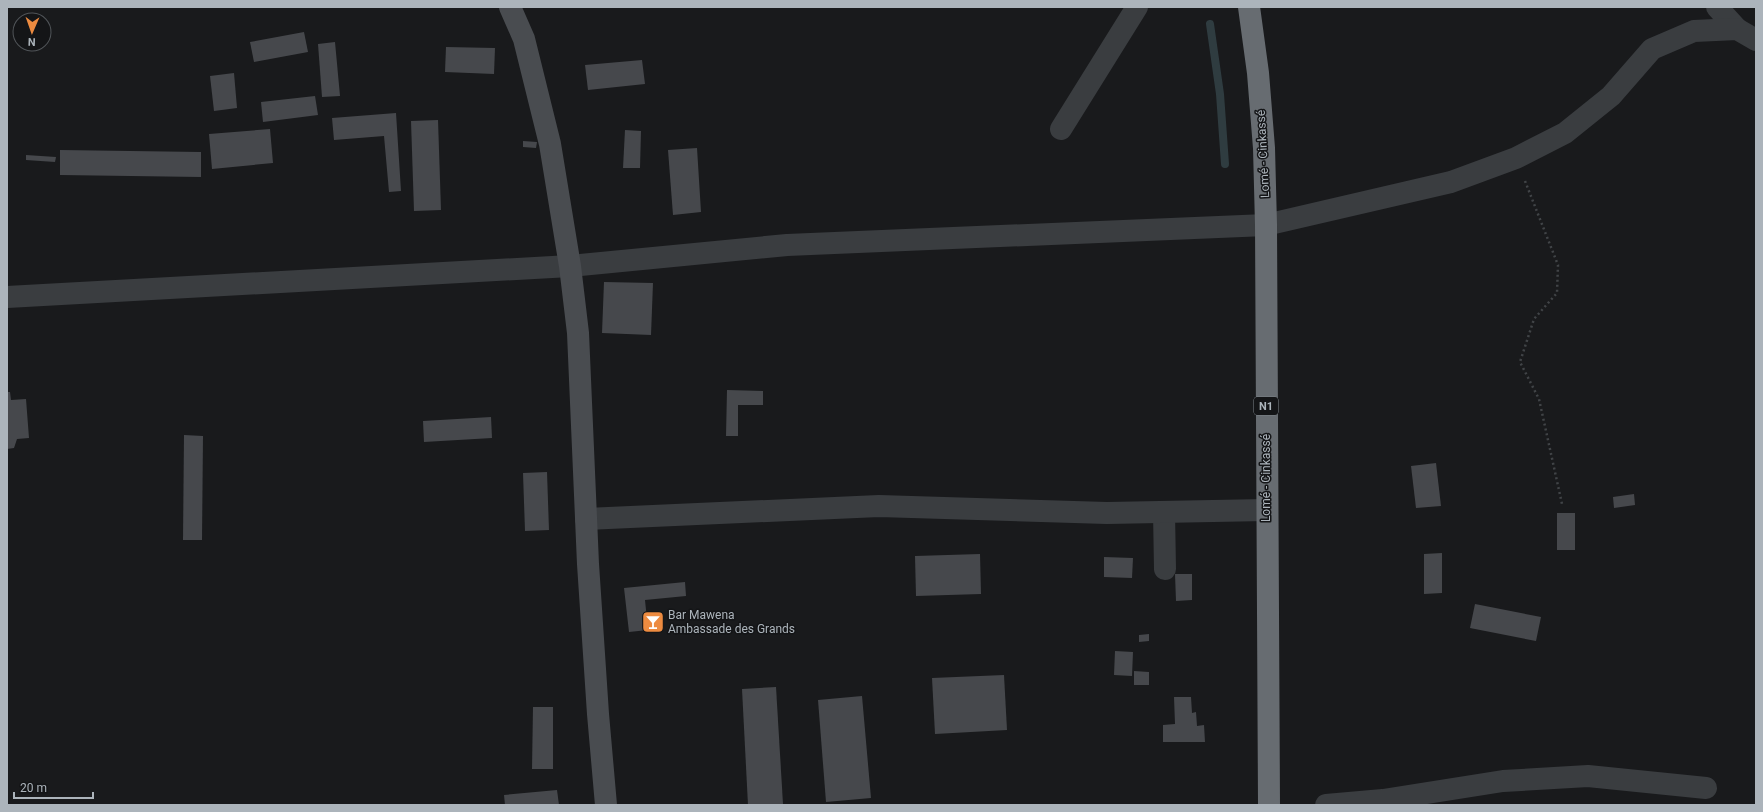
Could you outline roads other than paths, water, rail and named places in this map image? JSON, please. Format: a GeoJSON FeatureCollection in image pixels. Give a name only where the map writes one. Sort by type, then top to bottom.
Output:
{"type":"FeatureCollection","features":[{"type":"Feature","properties":{"kind":"highway","name":"Lomé - Cinkassé"},"geometry":{"type":"LineString","coordinates":[[1249,7],[1258,73],[1264,148],[1266,225],[1266,510],[1269,805]]}},
{"type":"Feature","properties":{"kind":"street"},"geometry":{"type":"LineString","coordinates":[[510,7],[524,39],[550,144],[570,266],[578,333],[586,519],[598,714],[606,805]]}},
{"type":"Feature","properties":{"kind":"street"},"geometry":{"type":"LineString","coordinates":[[1061,129],[1137,7]]}},
{"type":"Feature","properties":{"kind":"street"},"geometry":{"type":"LineString","coordinates":[[1717,7],[1738,29],[1756,40]]}},
{"type":"Feature","properties":{"kind":"street"},"geometry":{"type":"LineString","coordinates":[[7,297],[570,266],[787,245],[1266,225],[1451,182],[1516,158],[1565,133],[1611,96],[1652,49],[1694,31],[1738,29]]}},
{"type":"Feature","properties":{"kind":"street"},"geometry":{"type":"LineString","coordinates":[[586,519],[879,506],[1107,513],[1266,510]]}},
{"type":"Feature","properties":{"kind":"street"},"geometry":{"type":"LineString","coordinates":[[1164,512],[1165,569]]}},
{"type":"Feature","properties":{"kind":"street"},"geometry":{"type":"LineString","coordinates":[[1326,805],[1383,800],[1503,781],[1588,776],[1706,788]]}},
{"type":"Feature","properties":{"kind":"waterway"},"geometry":{"type":"LineString","coordinates":[[1210,24],[1220,94],[1225,164]]}},
{"type":"Feature","properties":{"kind":"place","name":"Bar Mawena Ambassade des Grands"},"geometry":{"type":"Point","coordinates":[653,622]}}]}
